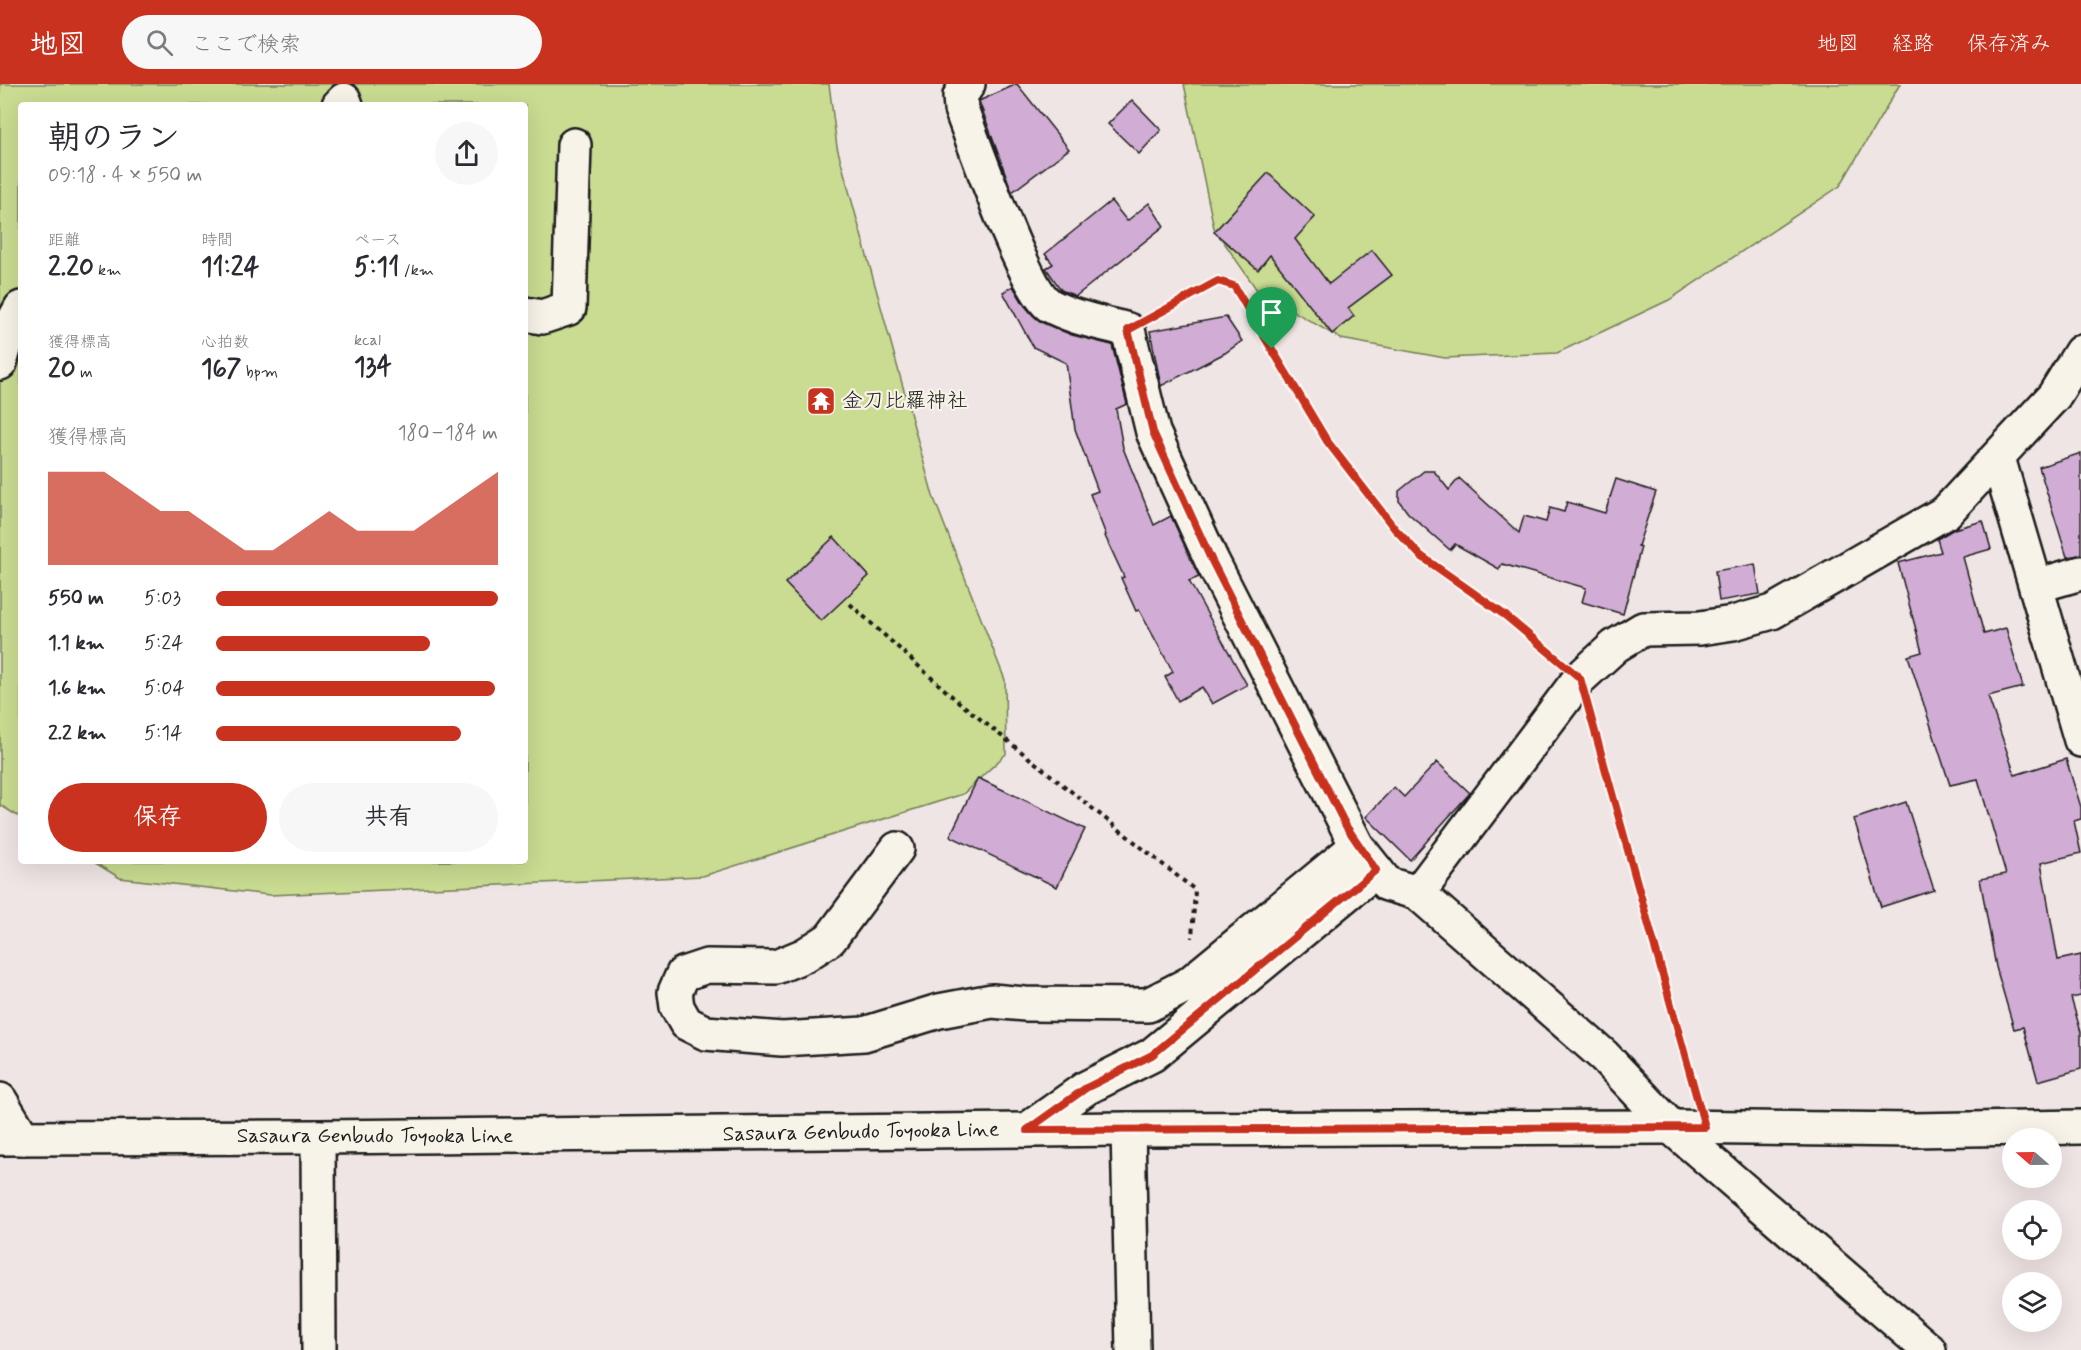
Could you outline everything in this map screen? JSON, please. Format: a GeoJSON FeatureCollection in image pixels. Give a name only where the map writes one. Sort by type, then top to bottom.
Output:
{"type":"FeatureCollection","features":[{"type":"Feature","properties":{"kind":"street"},"geometry":{"type":"LineString","coordinates":[[968,84],[960,96],[961,109],[1011,237],[1035,285],[1048,304],[1083,318],[1128,330],[1153,432],[1211,559],[1367,858],[1387,884],[1418,893],[1604,1056],[1671,1127],[1929,1350]]}},
{"type":"Feature","properties":{"kind":"street"},"geometry":{"type":"LineString","coordinates":[[528,315],[542,317],[569,308],[574,145]]}},
{"type":"Feature","properties":{"kind":"street"},"geometry":{"type":"LineString","coordinates":[[0,363],[10,328],[18,313]]}},
{"type":"Feature","properties":{"kind":"street"},"geometry":{"type":"LineString","coordinates":[[1418,893],[1580,678],[1615,646],[1643,629],[1722,625],[1772,612],[1946,512],[2054,396],[2081,352]]}},
{"type":"Feature","properties":{"kind":"street"},"geometry":{"type":"LineString","coordinates":[[1998,458],[2081,740]]}},
{"type":"Feature","properties":{"kind":"street"},"geometry":{"type":"LineString","coordinates":[[2036,586],[2081,573]]}},
{"type":"Feature","properties":{"kind":"street"},"geometry":{"type":"LineString","coordinates":[[897,849],[830,939],[805,956],[776,967],[707,966],[683,974],[675,992],[677,1008],[686,1023],[706,1033],[782,1039],[834,1037],[864,1034],[939,1011],[992,1001],[1047,1005],[1148,1005],[1189,984],[1367,858]]}},
{"type":"Feature","properties":{"kind":"street"},"geometry":{"type":"LineString","coordinates":[[1027,1130],[1086,1088],[1152,1055],[1367,858]]}},
{"type":"Feature","properties":{"kind":"street"},"geometry":{"type":"LineString","coordinates":[[0,1100],[12,1138]]}},
{"type":"Feature","properties":{"kind":"street","name":"Sasaura Genbudo Toyooka Line"},"geometry":{"type":"LineString","coordinates":[[12,1138],[1128,1129],[1705,1127],[1913,1130],[2081,1127]]}},
{"type":"Feature","properties":{"kind":"street"},"geometry":{"type":"LineString","coordinates":[[1128,1129],[1133,1350]]}},
{"type":"Feature","properties":{"kind":"street"},"geometry":{"type":"LineString","coordinates":[[318,1137],[319,1350]]}},
{"type":"Feature","properties":{"kind":"path"},"geometry":{"type":"LineString","coordinates":[[1128,330],[1218,281],[1234,286],[1327,441],[1395,529],[1421,556],[1506,616],[1580,678],[1705,1127]]}},
{"type":"Feature","properties":{"kind":"path"},"geometry":{"type":"LineString","coordinates":[[850,604],[955,699],[1195,890],[1189,984]]}},
{"type":"Feature","properties":{"kind":"green space"},"geometry":{"type":"Polygon","coordinates":[[[0,84],[829,84],[837,147],[933,496],[1005,680],[1006,754],[963,794],[703,876],[270,895],[120,878],[97,864],[528,864],[528,102],[18,102],[18,816],[0,805],[0,84]]]}},
{"type":"Feature","properties":{"kind":"green space"},"geometry":{"type":"Polygon","coordinates":[[[1184,84],[1900,84],[1840,186],[1669,300],[1557,353],[1445,358],[1341,339],[1257,290],[1214,228],[1184,84]]]}},
{"type":"Feature","properties":{"kind":"building"},"geometry":{"type":"Polygon","coordinates":[[[1017,84],[1069,149],[1012,192],[979,101],[1017,84]]]}},
{"type":"Feature","properties":{"kind":"building"},"geometry":{"type":"Polygon","coordinates":[[[1132,100],[1161,130],[1139,154],[1108,124],[1132,100]]]}},
{"type":"Feature","properties":{"kind":"building"},"geometry":{"type":"Polygon","coordinates":[[[1268,173],[1315,217],[1295,239],[1329,284],[1372,250],[1392,275],[1348,308],[1354,316],[1332,334],[1270,255],[1258,270],[1214,232],[1268,173]]]}},
{"type":"Feature","properties":{"kind":"building"},"geometry":{"type":"Polygon","coordinates":[[[1111,201],[1127,221],[1149,203],[1164,226],[1076,296],[1061,290],[1046,268],[1053,264],[1045,254],[1111,201]]]}},
{"type":"Feature","properties":{"kind":"building"},"geometry":{"type":"Polygon","coordinates":[[[1013,286],[1025,306],[1041,322],[1072,335],[1112,345],[1127,404],[1116,409],[1123,448],[1154,525],[1171,516],[1199,577],[1189,581],[1247,685],[1212,704],[1202,687],[1178,701],[1165,677],[1173,672],[1139,610],[1136,611],[1121,578],[1124,577],[1105,536],[1090,494],[1098,491],[1075,429],[1066,363],[1033,347],[1003,292],[1013,286]]]}},
{"type":"Feature","properties":{"kind":"building"},"geometry":{"type":"Polygon","coordinates":[[[1226,317],[1242,341],[1225,353],[1161,386],[1150,331],[1226,317]]]}},
{"type":"Feature","properties":{"kind":"building"},"geometry":{"type":"Polygon","coordinates":[[[2081,453],[2081,555],[2067,557],[2039,467],[2081,453]]]}},
{"type":"Feature","properties":{"kind":"building"},"geometry":{"type":"Polygon","coordinates":[[[1424,471],[1434,471],[1449,490],[1459,478],[1519,533],[1524,516],[1546,522],[1550,508],[1564,512],[1567,502],[1605,513],[1616,479],[1656,492],[1638,546],[1641,547],[1623,614],[1582,602],[1586,588],[1502,564],[1499,569],[1455,544],[1450,550],[1408,513],[1399,501],[1399,491],[1424,471]]]}},
{"type":"Feature","properties":{"kind":"building"},"geometry":{"type":"Polygon","coordinates":[[[1983,521],[1991,549],[1963,557],[1984,634],[2006,628],[2023,687],[1988,696],[2015,775],[2066,759],[2081,807],[2081,819],[2074,821],[2081,853],[2041,863],[2058,960],[2081,955],[2081,996],[2071,998],[2081,1032],[2081,1069],[2038,1081],[2023,1027],[2014,1029],[1996,967],[1980,879],[2006,874],[1978,779],[1950,785],[1908,656],[1922,652],[1898,563],[1941,552],[1937,539],[1954,529],[1983,521]]]}},
{"type":"Feature","properties":{"kind":"building"},"geometry":{"type":"Polygon","coordinates":[[[834,537],[869,576],[821,621],[785,583],[834,537]]]}},
{"type":"Feature","properties":{"kind":"building"},"geometry":{"type":"Polygon","coordinates":[[[1755,564],[1760,594],[1719,601],[1715,571],[1755,564]]]}},
{"type":"Feature","properties":{"kind":"building"},"geometry":{"type":"Polygon","coordinates":[[[1437,762],[1470,793],[1410,860],[1366,817],[1394,787],[1404,797],[1437,762]]]}},
{"type":"Feature","properties":{"kind":"building"},"geometry":{"type":"Polygon","coordinates":[[[978,778],[1085,829],[1057,887],[950,836],[978,778]]]}},
{"type":"Feature","properties":{"kind":"building"},"geometry":{"type":"Polygon","coordinates":[[[1906,802],[1934,890],[1881,907],[1854,819],[1906,802]]]}},
{"type":"Feature","properties":{"kind":"place","name":"金刀比羅神社"},"geometry":{"type":"Point","coordinates":[821,401]}},
{"type":"Feature","properties":{"kind":"route"},"geometry":{"type":"LineString","coordinates":[[1218,281],[1234,286],[1272,349],[1327,441],[1395,529],[1421,556],[1506,616],[1580,678],[1705,1127],[1027,1130],[1086,1088],[1152,1055],[1376,870],[1357,846],[1346,826],[1211,559],[1153,432],[1128,330],[1218,281]]}}]}
